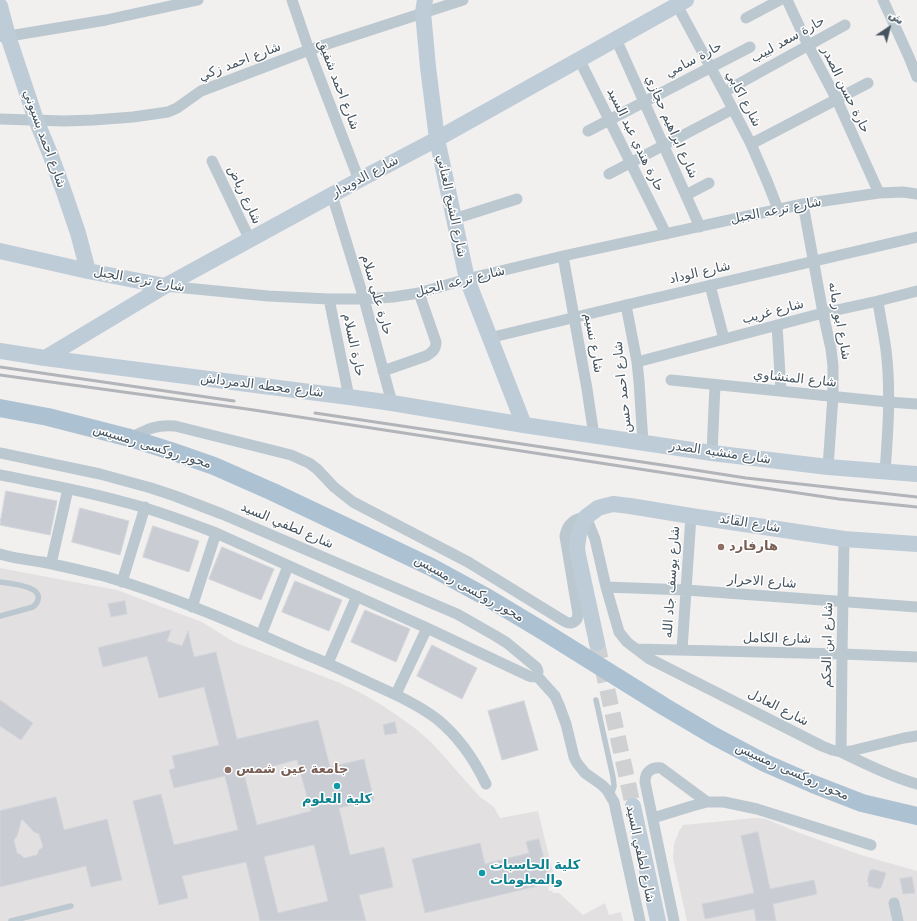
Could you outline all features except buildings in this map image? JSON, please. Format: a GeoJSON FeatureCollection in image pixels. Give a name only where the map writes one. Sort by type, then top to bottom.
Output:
{"type":"FeatureCollection","features":[{"type":"Feature","properties":{"kind":"main road","name":"شارع الدويدار"},"geometry":{"type":"LineString","coordinates":[[45,358],[165,286],[681,2]]}},
{"type":"Feature","properties":{"kind":"main road","name":"شارع احمد بسيوني"},"geometry":{"type":"LineString","coordinates":[[0,6],[4,37],[64,192],[78,233],[88,271]]}},
{"type":"Feature","properties":{"kind":"main road","name":"شارع الشيخ العناني"},"geometry":{"type":"LineString","coordinates":[[424,6],[428,67],[436,138],[467,279],[524,425]]}},
{"type":"Feature","properties":{"kind":"main road","name":"شارع ترعه الجبل"},"geometry":{"type":"LineString","coordinates":[[0,251],[88,271],[165,286]]}},
{"type":"Feature","properties":{"kind":"main road","name":"شارع محطه الدمرداش"},"geometry":{"type":"LineString","coordinates":[[0,351],[392,403],[524,425]]}},
{"type":"Feature","properties":{"kind":"main road","name":"محور روكسى رمسيس"},"geometry":{"type":"LineString","coordinates":[[0,408],[48,417],[171,450],[214,466],[273,492],[431,567],[488,598],[665,707],[714,736],[765,763],[862,803],[917,816]]}},
{"type":"Feature","properties":{"kind":"main road","name":"شارع منشيه الصدر"},"geometry":{"type":"LineString","coordinates":[[524,425],[712,453],[828,467],[917,474]]}},
{"type":"Feature","properties":{"kind":"main road","name":"شارع القائد"},"geometry":{"type":"LineString","coordinates":[[586,517],[598,508],[613,504],[844,538],[917,544]]}},
{"type":"Feature","properties":{"kind":"main road"},"geometry":{"type":"LineString","coordinates":[[586,517],[579,533],[577,548],[597,644]]}},
{"type":"Feature","properties":{"kind":"main road"},"geometry":{"type":"LineString","coordinates":[[633,806],[658,921]]}},
{"type":"Feature","properties":{"kind":"street"},"geometry":{"type":"LineString","coordinates":[[4,37],[106,20],[198,0]]}},
{"type":"Feature","properties":{"kind":"street","name":"شارع احمد شفيق"},"geometry":{"type":"LineString","coordinates":[[292,0],[309,50],[359,180]]}},
{"type":"Feature","properties":{"kind":"street","name":"شارع احمد زكي"},"geometry":{"type":"LineString","coordinates":[[0,119],[94,120],[133,117],[168,112],[177,108],[201,91],[424,6],[463,0]]}},
{"type":"Feature","properties":{"kind":"street"},"geometry":{"type":"LineString","coordinates":[[746,18],[780,0]]}},
{"type":"Feature","properties":{"kind":"street","name":"حارة حسن الصدر"},"geometry":{"type":"LineString","coordinates":[[787,0],[808,45],[837,100],[879,193]]}},
{"type":"Feature","properties":{"kind":"street"},"geometry":{"type":"LineString","coordinates":[[883,0],[913,55],[917,77]]}},
{"type":"Feature","properties":{"kind":"street","name":"شارع اكابي"},"geometry":{"type":"LineString","coordinates":[[681,2],[710,67],[751,144],[778,209]]}},
{"type":"Feature","properties":{"kind":"street","name":"حارة سعد لبيب"},"geometry":{"type":"LineString","coordinates":[[724,92],[845,25]]}},
{"type":"Feature","properties":{"kind":"street","name":"شارع ابراهيم حجازي"},"geometry":{"type":"LineString","coordinates":[[616,39],[700,226]]}},
{"type":"Feature","properties":{"kind":"street","name":"حارة سامي"},"geometry":{"type":"LineString","coordinates":[[588,131],[750,46]]}},
{"type":"Feature","properties":{"kind":"street","name":"حارة هندي عبد السيد"},"geometry":{"type":"LineString","coordinates":[[579,59],[666,234]]}},
{"type":"Feature","properties":{"kind":"street"},"geometry":{"type":"LineString","coordinates":[[751,144],[868,83]]}},
{"type":"Feature","properties":{"kind":"street"},"geometry":{"type":"LineString","coordinates":[[609,174],[733,110]]}},
{"type":"Feature","properties":{"kind":"street","name":"شارع رياض"},"geometry":{"type":"LineString","coordinates":[[212,161],[250,240]]}},
{"type":"Feature","properties":{"kind":"street"},"geometry":{"type":"LineString","coordinates":[[686,195],[709,183]]}},
{"type":"Feature","properties":{"kind":"street","name":"شارع ترعه الجبل"},"geometry":{"type":"LineString","coordinates":[[165,286],[268,296],[329,299],[393,297],[419,293],[467,279],[563,256],[803,204],[879,193],[903,192],[917,194]]}},
{"type":"Feature","properties":{"kind":"street","name":"حارة علي سلام"},"geometry":{"type":"LineString","coordinates":[[332,195],[364,299],[392,403]]}},
{"type":"Feature","properties":{"kind":"street"},"geometry":{"type":"LineString","coordinates":[[454,219],[517,199]]}},
{"type":"Feature","properties":{"kind":"street","name":"شارع ابو رمانه"},"geometry":{"type":"LineString","coordinates":[[803,204],[833,366],[833,396],[828,467]]}},
{"type":"Feature","properties":{"kind":"street","name":"شارع الوداد"},"geometry":{"type":"LineString","coordinates":[[489,338],[814,260],[917,237]]}},
{"type":"Feature","properties":{"kind":"street","name":"شارع نسيم"},"geometry":{"type":"LineString","coordinates":[[563,256],[594,436]]}},
{"type":"Feature","properties":{"kind":"street"},"geometry":{"type":"LineString","coordinates":[[710,285],[724,339]]}},
{"type":"Feature","properties":{"kind":"street","name":"شارع غريب"},"geometry":{"type":"LineString","coordinates":[[637,362],[823,313],[917,291]]}},
{"type":"Feature","properties":{"kind":"street"},"geometry":{"type":"LineString","coordinates":[[383,371],[426,356],[432,353],[436,348],[436,342],[419,293]]}},
{"type":"Feature","properties":{"kind":"street","name":"حارة السلام"},"geometry":{"type":"LineString","coordinates":[[329,299],[349,397]]}},
{"type":"Feature","properties":{"kind":"street"},"geometry":{"type":"LineString","coordinates":[[878,301],[886,350],[888,402],[885,472]]}},
{"type":"Feature","properties":{"kind":"street","name":"شارع احمد حسن"},"geometry":{"type":"LineString","coordinates":[[626,305],[637,362],[643,443]]}},
{"type":"Feature","properties":{"kind":"street"},"geometry":{"type":"LineString","coordinates":[[777,325],[781,391]]}},
{"type":"Feature","properties":{"kind":"street","name":"شارع المنشاوي"},"geometry":{"type":"LineString","coordinates":[[670,380],[917,404]]}},
{"type":"Feature","properties":{"kind":"street"},"geometry":{"type":"LineString","coordinates":[[712,453],[715,385]]}},
{"type":"Feature","properties":{"kind":"street"},"geometry":{"type":"LineString","coordinates":[[130,438],[148,429],[166,425],[299,458],[317,469],[334,487],[353,502],[462,559],[564,621],[570,623],[575,621],[578,614],[565,536],[566,531],[572,522],[586,517]]}},
{"type":"Feature","properties":{"kind":"street","name":"شارع لطفي السيد"},"geometry":{"type":"LineString","coordinates":[[0,453],[93,472],[125,480],[175,496],[222,514],[457,614],[494,635],[513,648],[538,669],[537,676],[555,696],[566,724],[574,757],[577,763],[585,773],[602,785],[611,796],[616,809],[640,921]]}},
{"type":"Feature","properties":{"kind":"street"},"geometry":{"type":"LineString","coordinates":[[0,475],[94,494],[169,515],[216,533],[357,596],[532,678],[537,676]]}},
{"type":"Feature","properties":{"kind":"street"},"geometry":{"type":"LineString","coordinates":[[51,564],[68,488]]}},
{"type":"Feature","properties":{"kind":"street"},"geometry":{"type":"LineString","coordinates":[[122,582],[145,508]]}},
{"type":"Feature","properties":{"kind":"street","name":"شارع يوسف جاد الله"},"geometry":{"type":"LineString","coordinates":[[682,650],[691,516]]}},
{"type":"Feature","properties":{"kind":"street","name":"شارع العادل"},"geometry":{"type":"LineString","coordinates":[[586,517],[595,539],[606,587],[619,632],[624,639],[648,658],[815,743],[832,750],[841,752],[851,751],[917,736]]}},
{"type":"Feature","properties":{"kind":"street"},"geometry":{"type":"LineString","coordinates":[[192,607],[216,533]]}},
{"type":"Feature","properties":{"kind":"street","name":"شارع ابن الحكم"},"geometry":{"type":"LineString","coordinates":[[841,752],[844,538]]}},
{"type":"Feature","properties":{"kind":"street"},"geometry":{"type":"LineString","coordinates":[[0,554],[88,572],[157,594],[328,663],[396,694],[424,710],[450,730],[471,755],[486,784]]}},
{"type":"Feature","properties":{"kind":"street"},"geometry":{"type":"LineString","coordinates":[[261,635],[288,566]]}},
{"type":"Feature","properties":{"kind":"street","name":"شارع الاحرار"},"geometry":{"type":"LineString","coordinates":[[606,587],[686,590],[917,608]]}},
{"type":"Feature","properties":{"kind":"street"},"geometry":{"type":"LineString","coordinates":[[328,663],[357,596]]}},
{"type":"Feature","properties":{"kind":"street"},"geometry":{"type":"LineString","coordinates":[[396,694],[428,628]]}},
{"type":"Feature","properties":{"kind":"street","name":"شارع الكامل"},"geometry":{"type":"LineString","coordinates":[[636,649],[842,654],[917,658]]}},
{"type":"Feature","properties":{"kind":"street"},"geometry":{"type":"LineString","coordinates":[[841,752],[877,770],[917,784]]}},
{"type":"Feature","properties":{"kind":"street"},"geometry":{"type":"LineString","coordinates":[[674,921],[645,776],[651,768],[661,768],[707,802]]}},
{"type":"Feature","properties":{"kind":"street"},"geometry":{"type":"LineString","coordinates":[[653,818],[707,802],[724,802],[757,809],[871,845]]}},
{"type":"Feature","properties":{"kind":"street"},"geometry":{"type":"LineString","coordinates":[[894,903],[898,921]]}},
{"type":"Feature","properties":{"kind":"lane"},"geometry":{"type":"LineString","coordinates":[[0,582],[30,588],[37,594],[38,599],[37,604],[33,607],[0,616]]}},
{"type":"Feature","properties":{"kind":"lane"},"geometry":{"type":"LineString","coordinates":[[596,700],[613,776],[614,786],[611,796]]}},
{"type":"Feature","properties":{"kind":"lane"},"geometry":{"type":"LineString","coordinates":[[11,921],[71,906]]}},
{"type":"Feature","properties":{"kind":"shaded area","name":"جامعة عين شمس"},"geometry":{"type":"Polygon","coordinates":[[[0,568],[117,590],[202,622],[234,642],[340,683],[361,693],[398,716],[432,743],[480,797],[494,807],[500,818],[538,811],[556,885],[548,887],[549,891],[559,893],[583,915],[605,903],[609,915],[621,912],[623,921],[0,921],[0,568]]]}},
{"type":"Feature","properties":{"kind":"shaded area"},"geometry":{"type":"Polygon","coordinates":[[[756,818],[766,819],[861,855],[917,871],[917,921],[687,921],[673,858],[674,844],[683,825],[756,818]]]}},
{"type":"Feature","properties":{"kind":"tunnel"},"geometry":{"type":"LineString","coordinates":[[597,643],[633,806]]}},
{"type":"Feature","properties":{"kind":"railway"},"geometry":{"type":"LineString","coordinates":[[0,367],[234,401]]}},
{"type":"Feature","properties":{"kind":"railway"},"geometry":{"type":"LineString","coordinates":[[0,375],[247,409],[839,499],[917,507]]}},
{"type":"Feature","properties":{"kind":"railway"},"geometry":{"type":"LineString","coordinates":[[315,413],[746,478],[917,497]]}},
{"type":"Feature","properties":{"kind":"place","name":"هارفارد"},"geometry":{"type":"Point","coordinates":[721,547]}},
{"type":"Feature","properties":{"kind":"place","name":"جامعة عين شمس"},"geometry":{"type":"Point","coordinates":[228,770]}},
{"type":"Feature","properties":{"kind":"place","name":"كلية العلوم"},"geometry":{"type":"Point","coordinates":[337,786]}},
{"type":"Feature","properties":{"kind":"place","name":"كلية الحاسبات والمعلومات"},"geometry":{"type":"Point","coordinates":[482,873]}}]}
